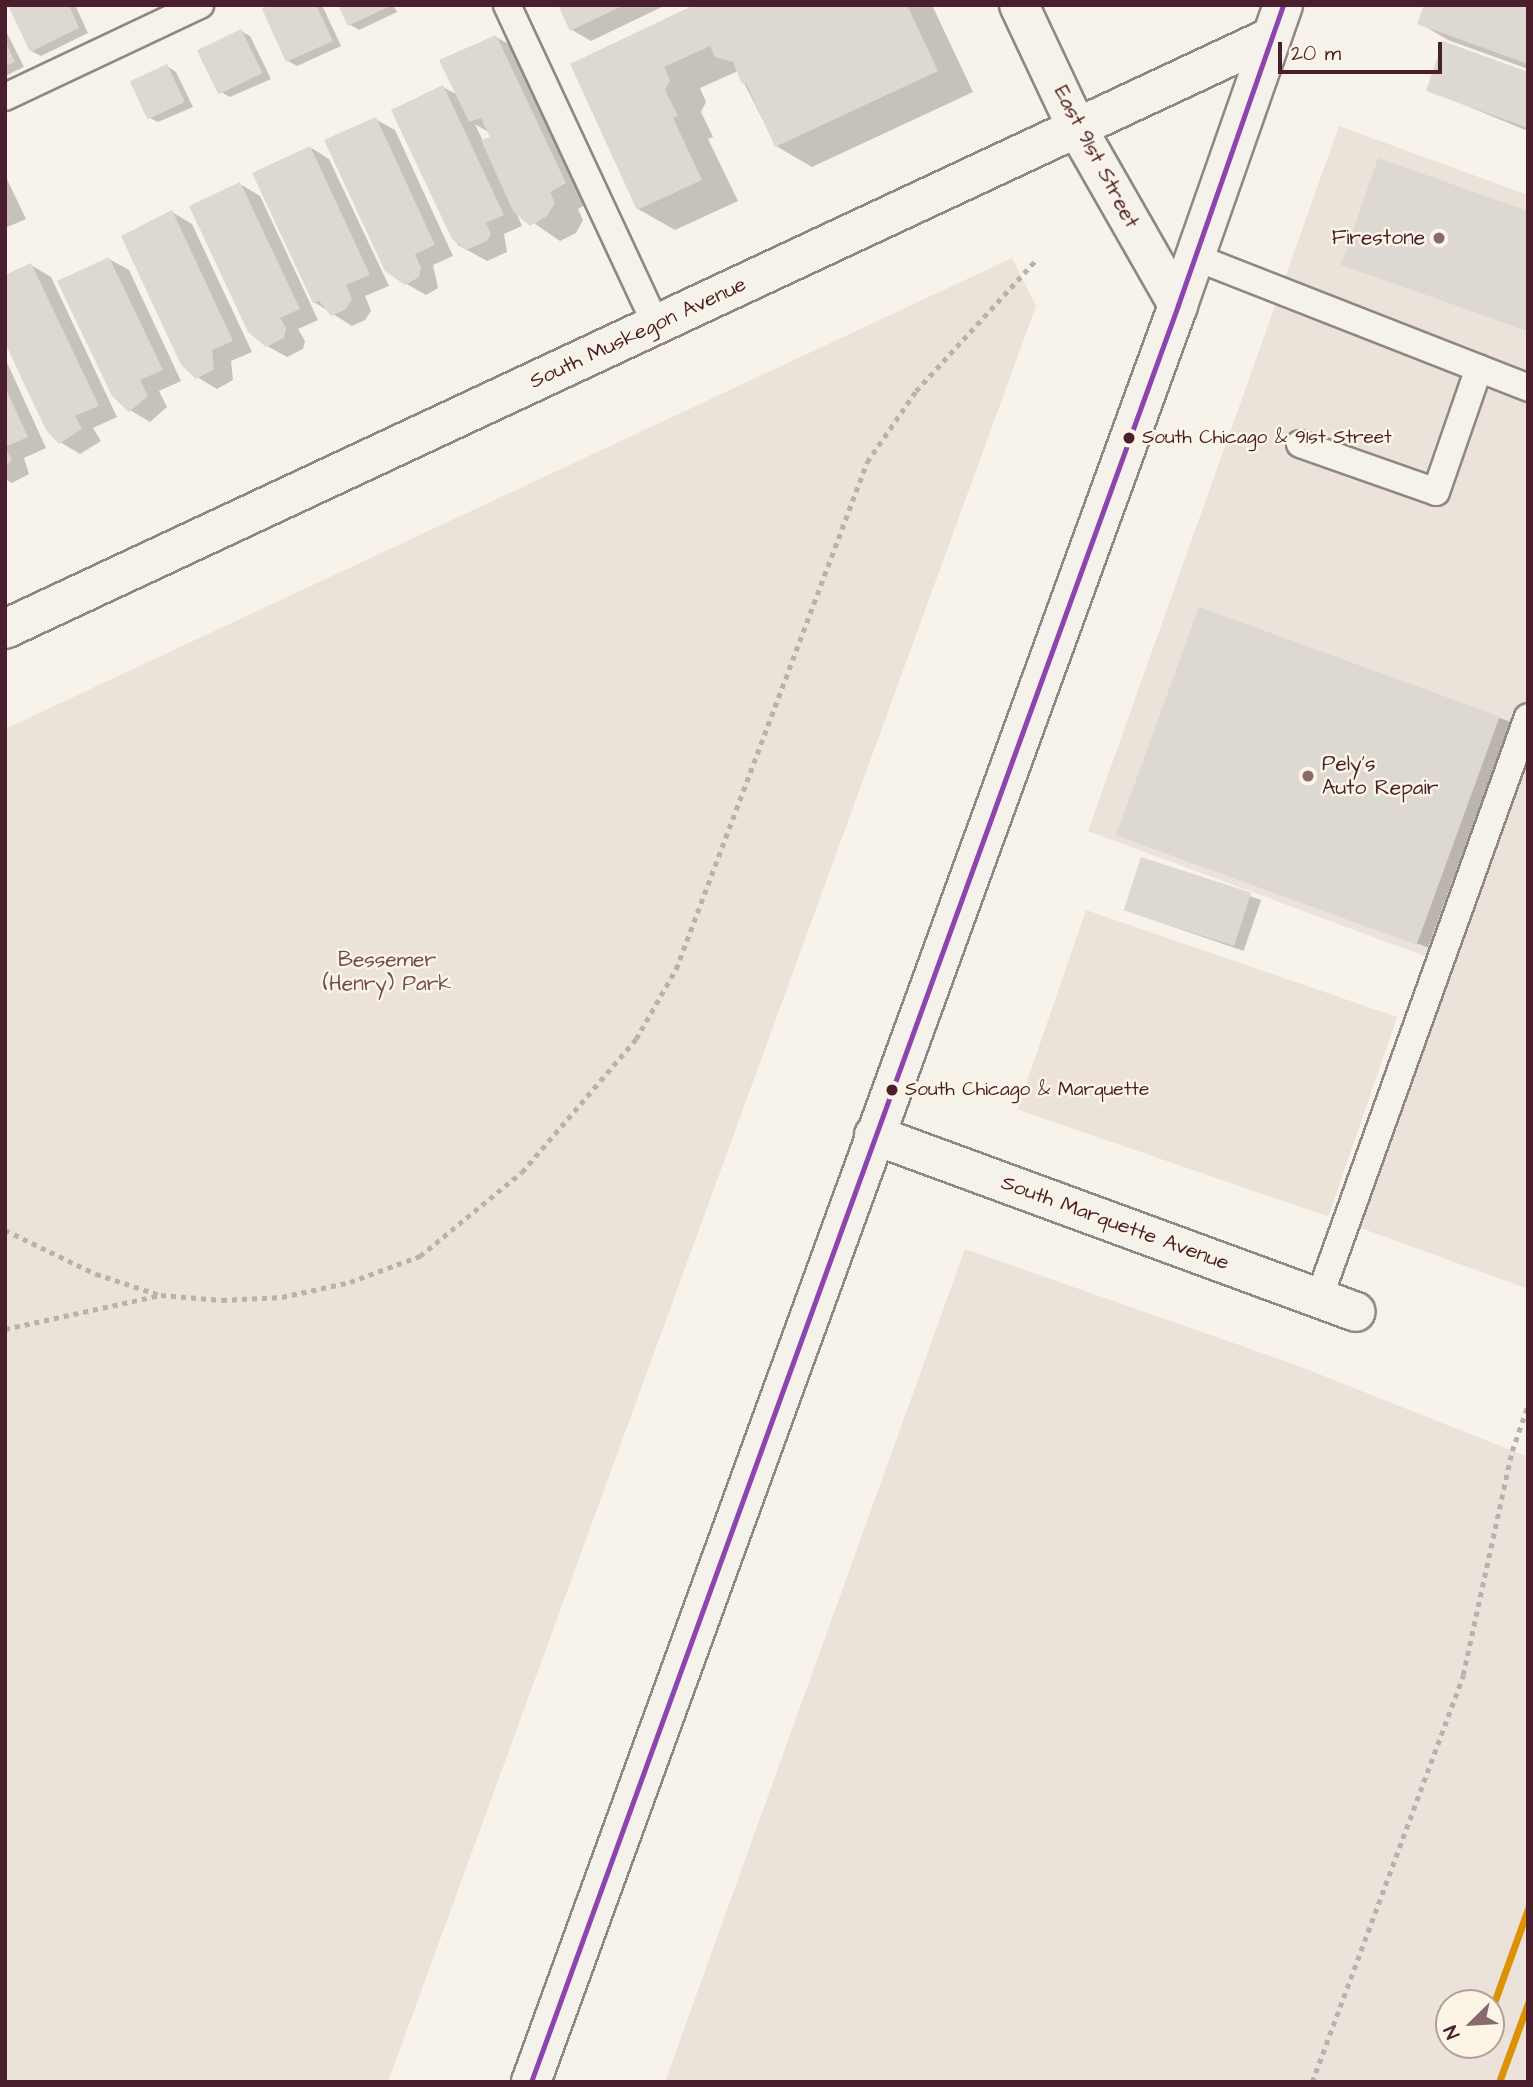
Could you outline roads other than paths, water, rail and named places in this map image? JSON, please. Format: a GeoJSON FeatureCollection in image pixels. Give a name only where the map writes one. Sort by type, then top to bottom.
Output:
{"type":"FeatureCollection","features":[{"type":"Feature","properties":{"kind":"street","name":"East 91st Street"},"geometry":{"type":"LineString","coordinates":[[1019,5],[1077,128],[1178,305]]}},
{"type":"Feature","properties":{"kind":"street","name":"South Muskegon Avenue"},"geometry":{"type":"LineString","coordinates":[[5,629],[1077,128],[1277,21]]}},
{"type":"Feature","properties":{"kind":"street"},"geometry":{"type":"LineString","coordinates":[[531,2082],[1178,305],[1192,256],[1277,21]]}},
{"type":"Feature","properties":{"kind":"street","name":"South Marquette Avenue"},"geometry":{"type":"LineString","coordinates":[[874,1135],[1356,1312]]}},
{"type":"Feature","properties":{"kind":"lane"},"geometry":{"type":"LineString","coordinates":[[5,97],[200,5]]}},
{"type":"Feature","properties":{"kind":"lane"},"geometry":{"type":"LineString","coordinates":[[508,5],[656,325]]}},
{"type":"Feature","properties":{"kind":"lane"},"geometry":{"type":"LineString","coordinates":[[1192,256],[1528,388]]}},
{"type":"Feature","properties":{"kind":"lane"},"geometry":{"type":"LineString","coordinates":[[1300,444],[1436,492],[1479,368]]}},
{"type":"Feature","properties":{"kind":"lane"},"geometry":{"type":"LineString","coordinates":[[1319,1298],[1528,717]]}},
{"type":"Feature","properties":{"kind":"place","name":"Firestone"},"geometry":{"type":"Point","coordinates":[1439,238]}},
{"type":"Feature","properties":{"kind":"place","name":"South Chicago & 91st Street"},"geometry":{"type":"Point","coordinates":[1129,438]}},
{"type":"Feature","properties":{"kind":"place","name":"Pely's Auto Repair"},"geometry":{"type":"Point","coordinates":[1308,776]}},
{"type":"Feature","properties":{"kind":"place","name":"South Chicago & Marquette"},"geometry":{"type":"Point","coordinates":[892,1090]}},
{"type":"Feature","properties":{"kind":"park label","name":"Bessemer (Henry) Park"},"geometry":{"type":"Point","coordinates":[387,972]}}]}
